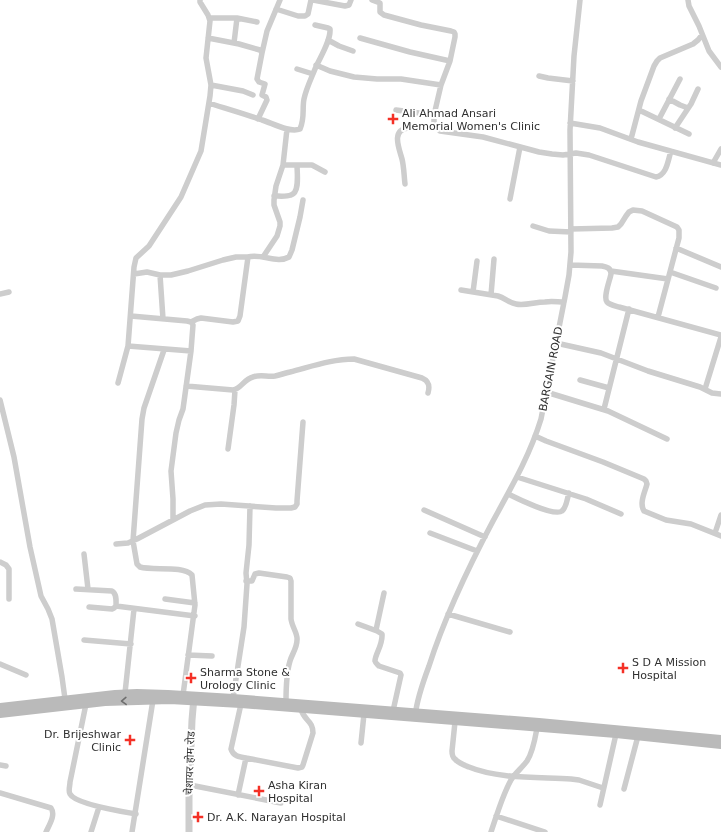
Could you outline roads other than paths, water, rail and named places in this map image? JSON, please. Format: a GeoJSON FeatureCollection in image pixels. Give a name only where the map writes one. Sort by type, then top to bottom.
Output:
{"type":"FeatureCollection","features":[{"type":"Feature","properties":{"kind":"main road"},"geometry":{"type":"LineString","coordinates":[[0,707],[125,693],[183,695],[194,698],[241,704],[301,709],[364,714],[539,722],[721,739]]}},
{"type":"Feature","properties":{"kind":"main road"},"geometry":{"type":"LineString","coordinates":[[0,714],[112,701],[233,698],[393,711],[455,722],[616,734],[721,745]]}},
{"type":"Feature","properties":{"kind":"street"},"geometry":{"type":"LineString","coordinates":[[118,383],[128,346],[136,258],[149,246],[185,191],[201,151],[211,85],[206,58],[211,26],[210,18],[200,0]]}},
{"type":"Feature","properties":{"kind":"street"},"geometry":{"type":"LineString","coordinates":[[258,119],[267,100],[266,97],[262,95],[265,84],[259,82],[257,79],[267,31],[280,0]]}},
{"type":"Feature","properties":{"kind":"street"},"geometry":{"type":"LineString","coordinates":[[276,9],[298,16],[306,16],[312,0],[345,6],[349,5],[351,0]]}},
{"type":"Feature","properties":{"kind":"street"},"geometry":{"type":"LineString","coordinates":[[372,0],[380,3],[380,12],[384,16],[454,32],[455,37],[450,61],[441,85],[434,115],[434,124],[440,131],[482,138],[545,153],[576,153],[656,176],[663,174],[671,151]]}},
{"type":"Feature","properties":{"kind":"street","name":"BARGAIN ROAD"},"geometry":{"type":"LineString","coordinates":[[415,716],[417,701],[448,614],[477,551],[517,477],[541,419],[570,265],[570,123],[572,80],[580,0]]}},
{"type":"Feature","properties":{"kind":"street"},"geometry":{"type":"LineString","coordinates":[[688,0],[689,6],[709,51],[721,67]]}},
{"type":"Feature","properties":{"kind":"street"},"geometry":{"type":"LineString","coordinates":[[210,18],[237,18],[257,22]]}},
{"type":"Feature","properties":{"kind":"street"},"geometry":{"type":"LineString","coordinates":[[234,43],[237,18]]}},
{"type":"Feature","properties":{"kind":"street"},"geometry":{"type":"LineString","coordinates":[[209,103],[287,129],[300,129],[304,118],[304,99],[316,65],[330,33],[330,29],[314,25]]}},
{"type":"Feature","properties":{"kind":"street"},"geometry":{"type":"LineString","coordinates":[[631,139],[639,110],[657,61],[660,58],[693,44],[702,35]]}},
{"type":"Feature","properties":{"kind":"street"},"geometry":{"type":"LineString","coordinates":[[208,38],[260,50],[262,53]]}},
{"type":"Feature","properties":{"kind":"street"},"geometry":{"type":"LineString","coordinates":[[360,38],[450,61]]}},
{"type":"Feature","properties":{"kind":"street"},"geometry":{"type":"LineString","coordinates":[[328,40],[353,51]]}},
{"type":"Feature","properties":{"kind":"street"},"geometry":{"type":"LineString","coordinates":[[316,65],[330,71],[354,77],[377,80],[401,79],[441,85]]}},
{"type":"Feature","properties":{"kind":"street"},"geometry":{"type":"LineString","coordinates":[[297,69],[313,74]]}},
{"type":"Feature","properties":{"kind":"street"},"geometry":{"type":"LineString","coordinates":[[539,76],[572,80]]}},
{"type":"Feature","properties":{"kind":"street"},"geometry":{"type":"LineString","coordinates":[[659,119],[680,79]]}},
{"type":"Feature","properties":{"kind":"street"},"geometry":{"type":"LineString","coordinates":[[211,85],[242,91],[253,95]]}},
{"type":"Feature","properties":{"kind":"street"},"geometry":{"type":"LineString","coordinates":[[675,128],[698,89]]}},
{"type":"Feature","properties":{"kind":"street"},"geometry":{"type":"LineString","coordinates":[[669,99],[688,108]]}},
{"type":"Feature","properties":{"kind":"street"},"geometry":{"type":"LineString","coordinates":[[396,110],[434,115]]}},
{"type":"Feature","properties":{"kind":"street"},"geometry":{"type":"LineString","coordinates":[[639,110],[689,134]]}},
{"type":"Feature","properties":{"kind":"street"},"geometry":{"type":"LineString","coordinates":[[570,123],[600,128],[631,139],[721,165]]}},
{"type":"Feature","properties":{"kind":"street"},"geometry":{"type":"LineString","coordinates":[[406,184],[398,146],[398,134],[403,129],[408,128],[437,128]]}},
{"type":"Feature","properties":{"kind":"street"},"geometry":{"type":"LineString","coordinates":[[263,257],[277,236],[280,226],[274,205],[274,196],[283,165],[287,129]]}},
{"type":"Feature","properties":{"kind":"street"},"geometry":{"type":"LineString","coordinates":[[510,199],[520,147]]}},
{"type":"Feature","properties":{"kind":"street"},"geometry":{"type":"LineString","coordinates":[[713,163],[721,149]]}},
{"type":"Feature","properties":{"kind":"street"},"geometry":{"type":"LineString","coordinates":[[283,165],[312,165],[325,172]]}},
{"type":"Feature","properties":{"kind":"street"},"geometry":{"type":"LineString","coordinates":[[274,196],[291,195],[295,192],[297,185],[297,165]]}},
{"type":"Feature","properties":{"kind":"street"},"geometry":{"type":"LineString","coordinates":[[134,274],[147,272],[160,275],[177,274],[236,257],[253,256],[282,260],[289,257],[299,223],[303,200]]}},
{"type":"Feature","properties":{"kind":"street"},"geometry":{"type":"LineString","coordinates":[[533,226],[550,231],[612,228],[618,227],[629,212],[638,210],[677,227],[679,230],[679,238],[658,317]]}},
{"type":"Feature","properties":{"kind":"street"},"geometry":{"type":"LineString","coordinates":[[676,248],[721,267]]}},
{"type":"Feature","properties":{"kind":"street"},"geometry":{"type":"LineString","coordinates":[[131,316],[191,322],[201,318],[232,322],[238,321],[240,316],[248,257]]}},
{"type":"Feature","properties":{"kind":"street"},"geometry":{"type":"LineString","coordinates":[[491,295],[494,259]]}},
{"type":"Feature","properties":{"kind":"street"},"geometry":{"type":"LineString","coordinates":[[473,292],[477,261]]}},
{"type":"Feature","properties":{"kind":"street"},"geometry":{"type":"LineString","coordinates":[[570,265],[607,267],[610,268],[611,271],[668,279]]}},
{"type":"Feature","properties":{"kind":"street"},"geometry":{"type":"LineString","coordinates":[[611,271],[606,301],[614,305],[721,336],[705,389]]}},
{"type":"Feature","properties":{"kind":"street"},"geometry":{"type":"LineString","coordinates":[[670,272],[716,288]]}},
{"type":"Feature","properties":{"kind":"street"},"geometry":{"type":"LineString","coordinates":[[160,275],[163,319]]}},
{"type":"Feature","properties":{"kind":"street"},"geometry":{"type":"LineString","coordinates":[[461,290],[502,297],[507,301],[524,305],[545,302],[564,302]]}},
{"type":"Feature","properties":{"kind":"street"},"geometry":{"type":"LineString","coordinates":[[0,294],[9,292]]}},
{"type":"Feature","properties":{"kind":"street"},"geometry":{"type":"LineString","coordinates":[[604,409],[629,309]]}},
{"type":"Feature","properties":{"kind":"street"},"geometry":{"type":"LineString","coordinates":[[173,520],[171,471],[176,433],[183,409],[191,351],[193,325],[191,322]]}},
{"type":"Feature","properties":{"kind":"street"},"geometry":{"type":"LineString","coordinates":[[556,343],[601,353],[616,360],[705,389],[712,393],[721,394]]}},
{"type":"Feature","properties":{"kind":"street"},"geometry":{"type":"LineString","coordinates":[[128,346],[191,351]]}},
{"type":"Feature","properties":{"kind":"street"},"geometry":{"type":"LineString","coordinates":[[164,350],[146,401],[142,419],[133,541],[136,564],[138,566],[142,568],[173,569],[191,573],[193,578],[195,603],[194,616],[183,695]]}},
{"type":"Feature","properties":{"kind":"street"},"geometry":{"type":"LineString","coordinates":[[186,386],[235,390],[250,377],[274,376],[324,363],[354,359],[422,378],[428,382],[428,393]]}},
{"type":"Feature","properties":{"kind":"street"},"geometry":{"type":"LineString","coordinates":[[580,380],[609,388]]}},
{"type":"Feature","properties":{"kind":"street"},"geometry":{"type":"LineString","coordinates":[[228,450],[235,390]]}},
{"type":"Feature","properties":{"kind":"street"},"geometry":{"type":"LineString","coordinates":[[546,392],[604,409],[667,439]]}},
{"type":"Feature","properties":{"kind":"street"},"geometry":{"type":"LineString","coordinates":[[0,400],[13,451],[31,555],[41,596],[52,619],[65,700]]}},
{"type":"Feature","properties":{"kind":"street"},"geometry":{"type":"LineString","coordinates":[[116,544],[133,541],[195,508],[205,505],[221,504],[276,508],[295,507],[297,504],[303,422]]}},
{"type":"Feature","properties":{"kind":"street"},"geometry":{"type":"LineString","coordinates":[[535,436],[644,479],[647,484],[642,505],[642,509],[644,511],[666,520],[691,524],[721,536]]}},
{"type":"Feature","properties":{"kind":"street"},"geometry":{"type":"LineString","coordinates":[[517,477],[586,499],[621,514]]}},
{"type":"Feature","properties":{"kind":"street"},"geometry":{"type":"LineString","coordinates":[[508,494],[546,510],[559,513],[564,508],[569,493]]}},
{"type":"Feature","properties":{"kind":"street"},"geometry":{"type":"LineString","coordinates":[[233,698],[244,627],[250,506]]}},
{"type":"Feature","properties":{"kind":"street"},"geometry":{"type":"LineString","coordinates":[[424,510],[485,538]]}},
{"type":"Feature","properties":{"kind":"street"},"geometry":{"type":"LineString","coordinates":[[715,533],[721,515]]}},
{"type":"Feature","properties":{"kind":"street"},"geometry":{"type":"LineString","coordinates":[[430,533],[477,551]]}},
{"type":"Feature","properties":{"kind":"street"},"geometry":{"type":"LineString","coordinates":[[84,554],[88,589]]}},
{"type":"Feature","properties":{"kind":"street"},"geometry":{"type":"LineString","coordinates":[[0,562],[6,565],[9,569],[9,599]]}},
{"type":"Feature","properties":{"kind":"street"},"geometry":{"type":"LineString","coordinates":[[246,581],[252,581],[255,574],[259,573],[287,577],[290,578],[291,581],[291,619],[298,640],[290,661],[286,702]]}},
{"type":"Feature","properties":{"kind":"street"},"geometry":{"type":"LineString","coordinates":[[76,589],[112,591],[116,596],[116,606]]}},
{"type":"Feature","properties":{"kind":"street"},"geometry":{"type":"LineString","coordinates":[[376,630],[384,593]]}},
{"type":"Feature","properties":{"kind":"street"},"geometry":{"type":"LineString","coordinates":[[165,599],[195,603]]}},
{"type":"Feature","properties":{"kind":"street"},"geometry":{"type":"LineString","coordinates":[[88,607],[112,609],[116,606],[194,616]]}},
{"type":"Feature","properties":{"kind":"street"},"geometry":{"type":"LineString","coordinates":[[125,693],[134,609]]}},
{"type":"Feature","properties":{"kind":"street"},"geometry":{"type":"LineString","coordinates":[[448,614],[510,632]]}},
{"type":"Feature","properties":{"kind":"street"},"geometry":{"type":"LineString","coordinates":[[358,624],[376,630],[382,634],[381,643],[375,661],[376,664],[400,673],[401,675],[393,711]]}},
{"type":"Feature","properties":{"kind":"street"},"geometry":{"type":"LineString","coordinates":[[84,640],[131,644]]}},
{"type":"Feature","properties":{"kind":"street"},"geometry":{"type":"LineString","coordinates":[[188,655],[212,656]]}},
{"type":"Feature","properties":{"kind":"street"},"geometry":{"type":"LineString","coordinates":[[0,664],[26,675]]}},
{"type":"Feature","properties":{"kind":"street","name":"चेशायर होम रोड"},"geometry":{"type":"LineString","coordinates":[[189,832],[194,698]]}},
{"type":"Feature","properties":{"kind":"street"},"geometry":{"type":"LineString","coordinates":[[132,832],[153,700]]}},
{"type":"Feature","properties":{"kind":"street"},"geometry":{"type":"LineString","coordinates":[[86,704],[70,782],[70,796],[74,799],[99,807],[136,814]]}},
{"type":"Feature","properties":{"kind":"street"},"geometry":{"type":"LineString","coordinates":[[241,704],[232,749],[234,755],[298,768],[302,767],[303,765],[313,733],[313,728],[304,717],[301,709]]}},
{"type":"Feature","properties":{"kind":"street"},"geometry":{"type":"LineString","coordinates":[[361,743],[364,714]]}},
{"type":"Feature","properties":{"kind":"street"},"geometry":{"type":"LineString","coordinates":[[455,722],[452,755],[454,759],[476,770],[514,776],[579,780],[603,788]]}},
{"type":"Feature","properties":{"kind":"street"},"geometry":{"type":"LineString","coordinates":[[491,832],[496,816],[514,776],[530,756],[537,728]]}},
{"type":"Feature","properties":{"kind":"street"},"geometry":{"type":"LineString","coordinates":[[600,805],[616,734]]}},
{"type":"Feature","properties":{"kind":"street"},"geometry":{"type":"LineString","coordinates":[[624,788],[638,736]]}},
{"type":"Feature","properties":{"kind":"street"},"geometry":{"type":"LineString","coordinates":[[238,795],[246,758]]}},
{"type":"Feature","properties":{"kind":"street"},"geometry":{"type":"LineString","coordinates":[[190,785],[282,804]]}},
{"type":"Feature","properties":{"kind":"street"},"geometry":{"type":"LineString","coordinates":[[0,793],[51,808],[54,813],[46,832]]}},
{"type":"Feature","properties":{"kind":"street"},"geometry":{"type":"LineString","coordinates":[[91,832],[99,807]]}},
{"type":"Feature","properties":{"kind":"street"},"geometry":{"type":"LineString","coordinates":[[496,816],[545,832]]}},
{"type":"Feature","properties":{"kind":"place","name":"Ali Ahmad Ansari Memorial Women's Clinic"},"geometry":{"type":"Point","coordinates":[393,119]}},
{"type":"Feature","properties":{"kind":"place","name":"S D A Mission Hospital"},"geometry":{"type":"Point","coordinates":[623,668]}},
{"type":"Feature","properties":{"kind":"place","name":"Sharma Stone & Urology Clinic"},"geometry":{"type":"Point","coordinates":[191,678]}},
{"type":"Feature","properties":{"kind":"place","name":"Dr. Brijeshwar Clinic"},"geometry":{"type":"Point","coordinates":[130,740]}},
{"type":"Feature","properties":{"kind":"place","name":"Asha Kiran Hospital"},"geometry":{"type":"Point","coordinates":[259,791]}},
{"type":"Feature","properties":{"kind":"place","name":"Dr. A.K. Narayan Hospital"},"geometry":{"type":"Point","coordinates":[198,817]}}]}
